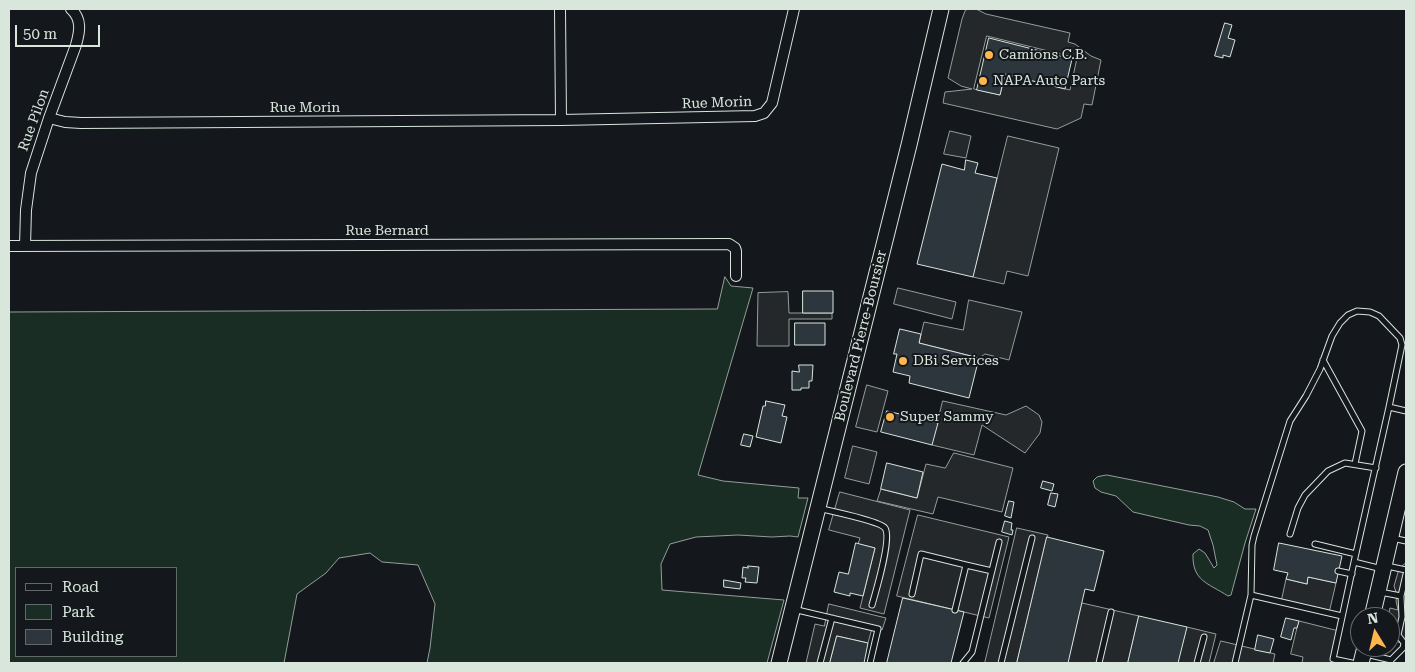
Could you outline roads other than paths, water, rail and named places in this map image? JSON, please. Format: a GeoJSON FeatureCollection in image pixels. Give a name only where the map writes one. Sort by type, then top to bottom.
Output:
{"type":"FeatureCollection","features":[{"type":"Feature","properties":{"kind":"street","name":"Rue Pilon"},"geometry":{"type":"LineString","coordinates":[[25,246],[26,210],[34,161],[78,38],[79,21],[71,9]]}},
{"type":"Feature","properties":{"kind":"street"},"geometry":{"type":"LineString","coordinates":[[560,9],[561,120]]}},
{"type":"Feature","properties":{"kind":"street","name":"Rue Morin"},"geometry":{"type":"LineString","coordinates":[[49,118],[73,123],[561,120],[760,116],[772,103],[794,9]]}},
{"type":"Feature","properties":{"kind":"street","name":"Boulevard Pierre-Boursier"},"geometry":{"type":"LineString","coordinates":[[779,663],[941,9]]}},
{"type":"Feature","properties":{"kind":"street","name":"Rue Bernard"},"geometry":{"type":"LineString","coordinates":[[9,246],[729,244],[735,248],[736,276]]}},
{"type":"Feature","properties":{"kind":"street"},"geometry":{"type":"LineString","coordinates":[[1374,607],[1391,537],[1398,519],[1406,472]]}},
{"type":"Feature","properties":{"kind":"lane"},"geometry":{"type":"LineString","coordinates":[[1235,663],[1251,595],[1252,545],[1254,536],[1290,421],[1306,396],[1332,336],[1340,323],[1348,315],[1357,311],[1370,312],[1379,316],[1400,338],[1402,345],[1333,659],[1360,657],[1391,662]]}},
{"type":"Feature","properties":{"kind":"lane"},"geometry":{"type":"LineString","coordinates":[[1323,360],[1362,431],[1355,464]]}},
{"type":"Feature","properties":{"kind":"lane"},"geometry":{"type":"LineString","coordinates":[[1389,407],[1406,411]]}},
{"type":"Feature","properties":{"kind":"lane"},"geometry":{"type":"LineString","coordinates":[[1290,534],[1298,508],[1305,496],[1328,471],[1345,463],[1376,468]]}},
{"type":"Feature","properties":{"kind":"lane"},"geometry":{"type":"LineString","coordinates":[[818,508],[875,523],[886,528],[888,533],[887,545],[872,604]]}},
{"type":"Feature","properties":{"kind":"lane"},"geometry":{"type":"LineString","coordinates":[[1391,537],[1406,541]]}},
{"type":"Feature","properties":{"kind":"lane"},"geometry":{"type":"LineString","coordinates":[[1001,663],[1032,538]]}},
{"type":"Feature","properties":{"kind":"lane"},"geometry":{"type":"LineString","coordinates":[[963,663],[972,652],[999,542]]}},
{"type":"Feature","properties":{"kind":"lane"},"geometry":{"type":"LineString","coordinates":[[1315,544],[1356,554]]}},
{"type":"Feature","properties":{"kind":"lane"},"geometry":{"type":"LineString","coordinates":[[912,594],[922,554],[992,571]]}},
{"type":"Feature","properties":{"kind":"lane"},"geometry":{"type":"LineString","coordinates":[[1354,562],[1406,570]]}},
{"type":"Feature","properties":{"kind":"lane"},"geometry":{"type":"LineString","coordinates":[[956,610],[966,565]]}},
{"type":"Feature","properties":{"kind":"lane"},"geometry":{"type":"LineString","coordinates":[[1338,571],[1352,574]]}},
{"type":"Feature","properties":{"kind":"lane"},"geometry":{"type":"LineString","coordinates":[[1404,617],[1401,596],[1406,574]]}},
{"type":"Feature","properties":{"kind":"lane"},"geometry":{"type":"LineString","coordinates":[[1378,591],[1401,596]]}},
{"type":"Feature","properties":{"kind":"lane"},"geometry":{"type":"LineString","coordinates":[[1251,595],[1342,616]]}},
{"type":"Feature","properties":{"kind":"lane"},"geometry":{"type":"LineString","coordinates":[[793,609],[878,629],[870,663]]}},
{"type":"Feature","properties":{"kind":"lane"},"geometry":{"type":"LineString","coordinates":[[1099,663],[1111,612]]}},
{"type":"Feature","properties":{"kind":"lane"},"geometry":{"type":"LineString","coordinates":[[820,663],[832,618]]}},
{"type":"Feature","properties":{"kind":"lane"},"geometry":{"type":"LineString","coordinates":[[1197,663],[1204,637]]}},
{"type":"Feature","properties":{"kind":"lane"},"geometry":{"type":"LineString","coordinates":[[1400,637],[1404,643],[1400,652]]}},
{"type":"Feature","properties":{"kind":"place","name":"Camions C.B."},"geometry":{"type":"Point","coordinates":[989,55]}},
{"type":"Feature","properties":{"kind":"place","name":"NAPA Auto Parts"},"geometry":{"type":"Point","coordinates":[983,81]}},
{"type":"Feature","properties":{"kind":"place","name":"DBi Services"},"geometry":{"type":"Point","coordinates":[903,361]}},
{"type":"Feature","properties":{"kind":"place","name":"Super Sammy"},"geometry":{"type":"Point","coordinates":[890,417]}}]}
